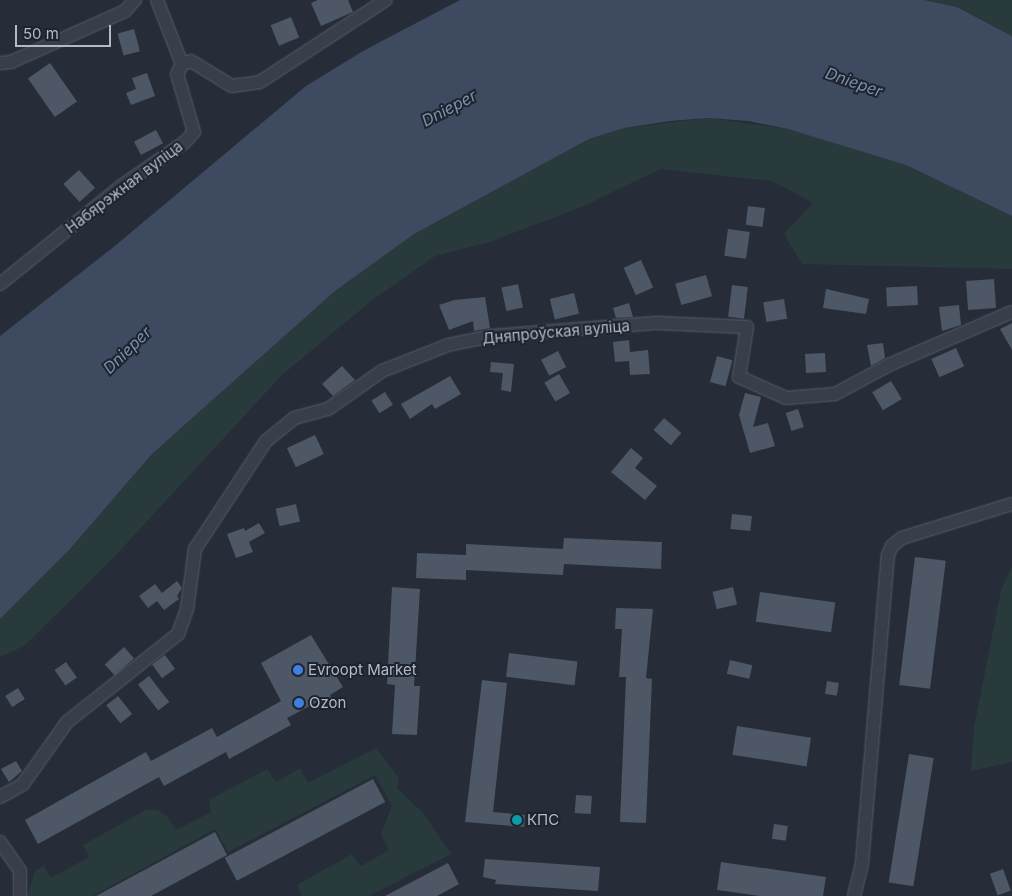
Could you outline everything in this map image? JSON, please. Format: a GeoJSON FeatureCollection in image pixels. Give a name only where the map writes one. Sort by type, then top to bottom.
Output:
{"type":"FeatureCollection","features":[{"type":"Feature","properties":{"kind":"street"},"geometry":{"type":"LineString","coordinates":[[0,63],[10,62],[125,11],[135,0]]}},
{"type":"Feature","properties":{"kind":"street"},"geometry":{"type":"LineString","coordinates":[[157,0],[182,64],[191,61],[232,86],[260,82],[386,0]]}},
{"type":"Feature","properties":{"kind":"street","name":"Набярэжная вуліца"},"geometry":{"type":"LineString","coordinates":[[0,284],[120,187],[185,142],[194,132],[177,74],[182,64]]}},
{"type":"Feature","properties":{"kind":"street","name":"Дняпроўская вуліца"},"geometry":{"type":"LineString","coordinates":[[0,797],[23,784],[67,722],[178,634],[187,609],[195,549],[266,441],[294,418],[328,409],[382,370],[448,345],[491,336],[658,323],[747,328],[739,377],[786,398],[835,394],[891,364],[1012,312]]}},
{"type":"Feature","properties":{"kind":"street"},"geometry":{"type":"LineString","coordinates":[[854,896],[862,863],[888,555],[892,546],[902,538],[1012,504]]}},
{"type":"Feature","properties":{"kind":"street"},"geometry":{"type":"LineString","coordinates":[[0,842],[20,871],[20,896]]}},
{"type":"Feature","properties":{"kind":"shaded area"},"geometry":{"type":"Polygon","coordinates":[[[924,0],[1012,0],[1012,36],[958,7],[924,0]]]}},
{"type":"Feature","properties":{"kind":"shaded area"},"geometry":{"type":"Polygon","coordinates":[[[709,118],[788,129],[859,149],[906,165],[1012,216],[1012,269],[802,264],[784,234],[813,203],[772,181],[660,169],[584,206],[490,242],[435,256],[371,301],[282,375],[114,557],[24,646],[0,657],[0,619],[69,550],[152,454],[335,291],[414,234],[589,139],[624,128],[709,118]]]}},
{"type":"Feature","properties":{"kind":"shaded area"},"geometry":{"type":"Polygon","coordinates":[[[1012,567],[1012,762],[971,771],[974,728],[1001,590],[1012,567]]]}},
{"type":"Feature","properties":{"kind":"shaded area"},"geometry":{"type":"Polygon","coordinates":[[[376,748],[399,778],[397,788],[424,814],[451,854],[369,896],[302,896],[297,885],[352,854],[361,866],[389,850],[381,834],[392,806],[375,775],[228,852],[215,829],[93,896],[27,896],[35,871],[44,866],[51,878],[89,857],[83,845],[146,810],[157,810],[167,816],[176,830],[211,812],[209,800],[267,769],[276,782],[300,768],[308,783],[376,748]]]}},
{"type":"Feature","properties":{"kind":"water","name":"Dnieper"},"geometry":{"type":"Polygon","coordinates":[[[460,0],[924,0],[957,7],[1012,36],[1012,216],[906,165],[788,129],[748,121],[709,118],[670,121],[624,128],[589,139],[414,234],[335,291],[152,454],[69,550],[0,619],[0,336],[116,245],[306,86],[363,51],[460,0]]]}},
{"type":"Feature","properties":{"kind":"building"},"geometry":{"type":"Polygon","coordinates":[[[318,0],[348,0],[353,12],[321,26],[311,3],[318,0]]]}},
{"type":"Feature","properties":{"kind":"building"},"geometry":{"type":"Polygon","coordinates":[[[291,17],[299,37],[279,46],[271,25],[291,17]]]}},
{"type":"Feature","properties":{"kind":"building"},"geometry":{"type":"Polygon","coordinates":[[[134,29],[140,51],[124,56],[118,33],[134,29]]]}},
{"type":"Feature","properties":{"kind":"building"},"geometry":{"type":"Polygon","coordinates":[[[50,63],[77,102],[55,117],[28,78],[50,63]]]}},
{"type":"Feature","properties":{"kind":"building"},"geometry":{"type":"Polygon","coordinates":[[[147,73],[155,96],[131,105],[126,93],[136,89],[132,78],[147,73]]]}},
{"type":"Feature","properties":{"kind":"building"},"geometry":{"type":"Polygon","coordinates":[[[156,130],[163,143],[141,155],[134,142],[156,130]]]}},
{"type":"Feature","properties":{"kind":"building"},"geometry":{"type":"Polygon","coordinates":[[[79,170],[95,188],[79,202],[63,184],[79,170]]]}},
{"type":"Feature","properties":{"kind":"building"},"geometry":{"type":"Polygon","coordinates":[[[748,206],[765,208],[763,227],[746,225],[748,206]]]}},
{"type":"Feature","properties":{"kind":"building"},"geometry":{"type":"Polygon","coordinates":[[[728,229],[750,232],[746,259],[724,256],[728,229]]]}},
{"type":"Feature","properties":{"kind":"building"},"geometry":{"type":"Polygon","coordinates":[[[641,260],[653,287],[636,295],[624,268],[641,260]]]}},
{"type":"Feature","properties":{"kind":"building"},"geometry":{"type":"Polygon","coordinates":[[[706,275],[712,296],[681,305],[675,284],[706,275]]]}},
{"type":"Feature","properties":{"kind":"building"},"geometry":{"type":"Polygon","coordinates":[[[994,279],[996,308],[968,310],[966,281],[994,279]]]}},
{"type":"Feature","properties":{"kind":"building"},"geometry":{"type":"Polygon","coordinates":[[[518,284],[523,307],[506,311],[501,288],[518,284]]]}},
{"type":"Feature","properties":{"kind":"building"},"geometry":{"type":"Polygon","coordinates":[[[732,285],[748,287],[744,319],[728,317],[732,285]]]}},
{"type":"Feature","properties":{"kind":"building"},"geometry":{"type":"Polygon","coordinates":[[[917,286],[918,305],[887,307],[886,288],[917,286]]]}},
{"type":"Feature","properties":{"kind":"building"},"geometry":{"type":"Polygon","coordinates":[[[826,289],[869,299],[866,314],[823,308],[826,289]]]}},
{"type":"Feature","properties":{"kind":"building"},"geometry":{"type":"Polygon","coordinates":[[[574,293],[579,313],[555,319],[550,299],[574,293]]]}},
{"type":"Feature","properties":{"kind":"building"},"geometry":{"type":"Polygon","coordinates":[[[485,297],[490,328],[474,331],[473,321],[449,330],[439,305],[454,300],[485,297]]]}},
{"type":"Feature","properties":{"kind":"building"},"geometry":{"type":"Polygon","coordinates":[[[784,299],[787,319],[766,322],[763,302],[784,299]]]}},
{"type":"Feature","properties":{"kind":"building"},"geometry":{"type":"Polygon","coordinates":[[[629,303],[633,317],[616,318],[613,308],[629,303]]]}},
{"type":"Feature","properties":{"kind":"building"},"geometry":{"type":"Polygon","coordinates":[[[959,305],[961,325],[942,331],[939,307],[959,305]]]}},
{"type":"Feature","properties":{"kind":"building"},"geometry":{"type":"Polygon","coordinates":[[[1012,323],[1012,350],[1000,329],[1012,323]]]}},
{"type":"Feature","properties":{"kind":"building"},"geometry":{"type":"Polygon","coordinates":[[[629,340],[630,352],[648,350],[650,374],[630,375],[629,361],[615,362],[613,342],[629,340]]]}},
{"type":"Feature","properties":{"kind":"building"},"geometry":{"type":"Polygon","coordinates":[[[883,343],[885,358],[871,366],[867,345],[883,343]]]}},
{"type":"Feature","properties":{"kind":"building"},"geometry":{"type":"Polygon","coordinates":[[[956,348],[964,366],[939,377],[931,359],[956,348]]]}},
{"type":"Feature","properties":{"kind":"building"},"geometry":{"type":"Polygon","coordinates":[[[558,351],[566,367],[549,376],[541,360],[558,351]]]}},
{"type":"Feature","properties":{"kind":"building"},"geometry":{"type":"Polygon","coordinates":[[[825,353],[826,372],[806,373],[805,354],[825,353]]]}},
{"type":"Feature","properties":{"kind":"building"},"geometry":{"type":"Polygon","coordinates":[[[717,356],[732,360],[725,386],[710,382],[717,356]]]}},
{"type":"Feature","properties":{"kind":"building"},"geometry":{"type":"Polygon","coordinates":[[[491,362],[514,364],[511,392],[501,390],[503,373],[490,372],[491,362]]]}},
{"type":"Feature","properties":{"kind":"building"},"geometry":{"type":"Polygon","coordinates":[[[342,366],[355,380],[333,396],[322,384],[342,366]]]}},
{"type":"Feature","properties":{"kind":"building"},"geometry":{"type":"Polygon","coordinates":[[[559,374],[570,393],[555,402],[544,382],[559,374]]]}},
{"type":"Feature","properties":{"kind":"building"},"geometry":{"type":"Polygon","coordinates":[[[450,376],[461,394],[435,409],[432,404],[410,419],[401,404],[450,376]]]}},
{"type":"Feature","properties":{"kind":"building"},"geometry":{"type":"Polygon","coordinates":[[[891,381],[902,399],[883,410],[872,392],[891,381]]]}},
{"type":"Feature","properties":{"kind":"building"},"geometry":{"type":"Polygon","coordinates":[[[385,392],[393,405],[379,413],[371,400],[385,392]]]}},
{"type":"Feature","properties":{"kind":"building"},"geometry":{"type":"Polygon","coordinates":[[[745,393],[761,397],[753,427],[768,423],[775,446],[750,453],[739,415],[745,393]]]}},
{"type":"Feature","properties":{"kind":"building"},"geometry":{"type":"Polygon","coordinates":[[[798,409],[804,427],[792,431],[786,413],[798,409]]]}},
{"type":"Feature","properties":{"kind":"building"},"geometry":{"type":"Polygon","coordinates":[[[664,418],[681,433],[671,445],[654,430],[664,418]]]}},
{"type":"Feature","properties":{"kind":"building"},"geometry":{"type":"Polygon","coordinates":[[[315,435],[324,454],[296,467],[287,448],[315,435]]]}},
{"type":"Feature","properties":{"kind":"building"},"geometry":{"type":"Polygon","coordinates":[[[631,448],[643,458],[635,468],[657,486],[645,500],[611,472],[631,448]]]}},
{"type":"Feature","properties":{"kind":"building"},"geometry":{"type":"Polygon","coordinates":[[[296,504],[300,522],[280,526],[276,509],[296,504]]]}},
{"type":"Feature","properties":{"kind":"building"},"geometry":{"type":"Polygon","coordinates":[[[732,514],[752,516],[750,531],[730,529],[732,514]]]}},
{"type":"Feature","properties":{"kind":"building"},"geometry":{"type":"Polygon","coordinates":[[[259,523],[265,533],[249,542],[253,552],[236,558],[227,534],[244,528],[245,531],[259,523]]]}},
{"type":"Feature","properties":{"kind":"building"},"geometry":{"type":"Polygon","coordinates":[[[564,538],[662,542],[661,569],[564,564],[563,575],[466,570],[466,580],[416,578],[417,553],[466,555],[466,544],[563,549],[564,538]]]}},
{"type":"Feature","properties":{"kind":"building"},"geometry":{"type":"Polygon","coordinates":[[[915,557],[946,561],[930,689],[899,685],[915,557]]]}},
{"type":"Feature","properties":{"kind":"building"},"geometry":{"type":"Polygon","coordinates":[[[177,581],[182,588],[177,596],[179,599],[164,610],[157,601],[148,608],[139,596],[155,584],[162,593],[177,581]]]}},
{"type":"Feature","properties":{"kind":"building"},"geometry":{"type":"Polygon","coordinates":[[[392,587],[420,589],[414,686],[420,686],[417,735],[392,734],[395,685],[387,684],[392,587]]]}},
{"type":"Feature","properties":{"kind":"building"},"geometry":{"type":"Polygon","coordinates":[[[733,587],[737,605],[717,609],[713,592],[733,587]]]}},
{"type":"Feature","properties":{"kind":"building"},"geometry":{"type":"Polygon","coordinates":[[[760,592],[835,603],[831,632],[756,622],[760,592]]]}},
{"type":"Feature","properties":{"kind":"building"},"geometry":{"type":"Polygon","coordinates":[[[616,608],[653,609],[646,678],[652,679],[646,823],[620,822],[626,677],[619,677],[622,629],[615,629],[616,608]]]}},
{"type":"Feature","properties":{"kind":"building"},"geometry":{"type":"Polygon","coordinates":[[[311,635],[343,687],[330,695],[332,699],[321,704],[319,701],[287,718],[291,725],[229,759],[226,752],[164,786],[159,777],[38,844],[25,820],[146,752],[151,761],[212,728],[217,737],[281,701],[261,663],[311,635]]]}},
{"type":"Feature","properties":{"kind":"building"},"geometry":{"type":"Polygon","coordinates":[[[124,647],[134,658],[115,676],[105,664],[124,647]]]}},
{"type":"Feature","properties":{"kind":"building"},"geometry":{"type":"Polygon","coordinates":[[[509,653],[577,661],[575,685],[506,677],[509,653]]]}},
{"type":"Feature","properties":{"kind":"building"},"geometry":{"type":"Polygon","coordinates":[[[165,655],[175,669],[162,678],[152,664],[165,655]]]}},
{"type":"Feature","properties":{"kind":"building"},"geometry":{"type":"Polygon","coordinates":[[[730,660],[752,665],[749,679],[727,674],[730,660]]]}},
{"type":"Feature","properties":{"kind":"building"},"geometry":{"type":"Polygon","coordinates":[[[66,662],[77,678],[65,686],[55,670],[66,662]]]}},
{"type":"Feature","properties":{"kind":"building"},"geometry":{"type":"Polygon","coordinates":[[[149,676],[169,702],[158,711],[138,685],[149,676]]]}},
{"type":"Feature","properties":{"kind":"building"},"geometry":{"type":"Polygon","coordinates":[[[482,680],[507,683],[493,812],[525,815],[524,827],[465,822],[482,680]]]}},
{"type":"Feature","properties":{"kind":"building"},"geometry":{"type":"Polygon","coordinates":[[[827,681],[839,683],[837,696],[825,694],[827,681]]]}},
{"type":"Feature","properties":{"kind":"building"},"geometry":{"type":"Polygon","coordinates":[[[18,688],[25,699],[12,707],[5,696],[18,688]]]}},
{"type":"Feature","properties":{"kind":"building"},"geometry":{"type":"Polygon","coordinates":[[[118,696],[132,714],[120,723],[106,705],[118,696]]]}},
{"type":"Feature","properties":{"kind":"building"},"geometry":{"type":"Polygon","coordinates":[[[737,726],[811,738],[807,766],[732,755],[737,726]]]}},
{"type":"Feature","properties":{"kind":"building"},"geometry":{"type":"Polygon","coordinates":[[[909,754],[934,758],[913,886],[889,882],[909,754]]]}},
{"type":"Feature","properties":{"kind":"building"},"geometry":{"type":"Polygon","coordinates":[[[16,761],[22,771],[9,782],[1,769],[16,761]]]}},
{"type":"Feature","properties":{"kind":"building"},"geometry":{"type":"Polygon","coordinates":[[[373,779],[385,802],[237,881],[225,858],[373,779]]]}},
{"type":"Feature","properties":{"kind":"building"},"geometry":{"type":"Polygon","coordinates":[[[576,795],[592,796],[591,814],[575,813],[576,795]]]}},
{"type":"Feature","properties":{"kind":"building"},"geometry":{"type":"Polygon","coordinates":[[[774,824],[788,826],[786,841],[772,839],[774,824]]]}},
{"type":"Feature","properties":{"kind":"building"},"geometry":{"type":"Polygon","coordinates":[[[215,832],[227,855],[151,896],[96,896],[215,832]]]}},
{"type":"Feature","properties":{"kind":"building"},"geometry":{"type":"Polygon","coordinates":[[[485,859],[600,867],[598,891],[495,884],[496,880],[483,877],[485,859]]]}},
{"type":"Feature","properties":{"kind":"building"},"geometry":{"type":"Polygon","coordinates":[[[721,862],[826,877],[823,896],[760,896],[717,890],[721,862]]]}},
{"type":"Feature","properties":{"kind":"building"},"geometry":{"type":"Polygon","coordinates":[[[448,863],[459,884],[437,896],[385,896],[448,863]]]}},
{"type":"Feature","properties":{"kind":"building"},"geometry":{"type":"Polygon","coordinates":[[[1003,869],[1011,891],[998,895],[990,874],[1003,869]]]}},
{"type":"Feature","properties":{"kind":"place","name":"Evroopt Market"},"geometry":{"type":"Point","coordinates":[298,670]}},
{"type":"Feature","properties":{"kind":"place","name":"Ozon"},"geometry":{"type":"Point","coordinates":[299,703]}},
{"type":"Feature","properties":{"kind":"place","name":"КПС"},"geometry":{"type":"Point","coordinates":[517,820]}}]}
